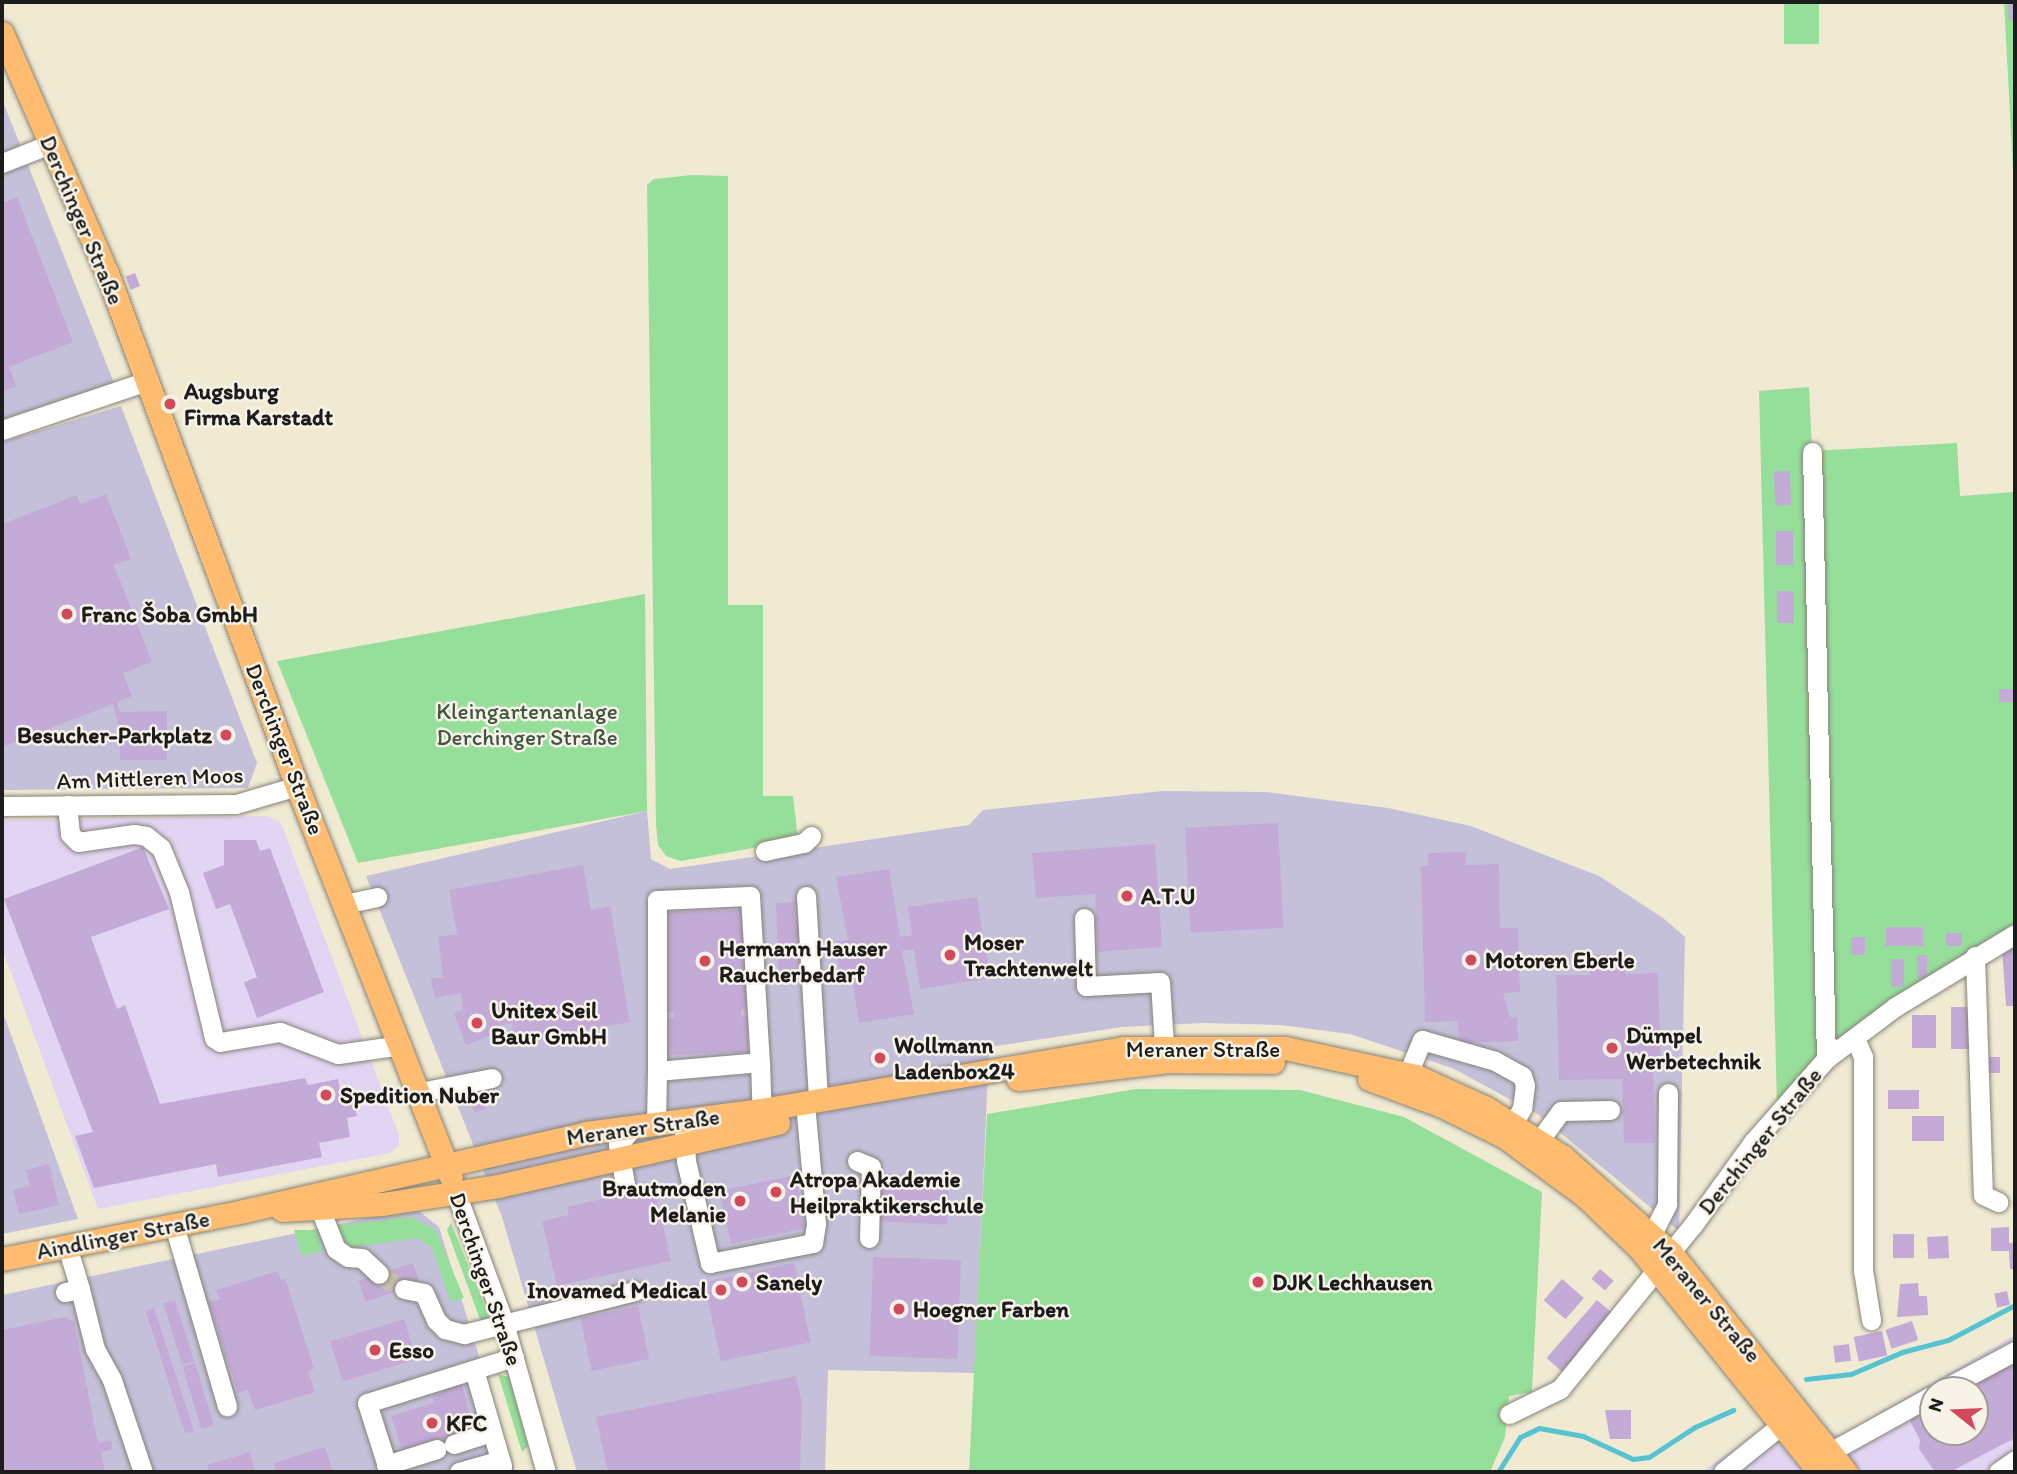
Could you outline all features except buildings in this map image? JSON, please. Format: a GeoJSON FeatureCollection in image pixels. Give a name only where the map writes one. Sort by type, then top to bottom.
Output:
{"type":"FeatureCollection","features":[{"type":"Feature","properties":{"kind":"main road","name":"Derchinger Straße"},"geometry":{"type":"LineString","coordinates":[[2,33],[107,273],[297,786],[420,1092],[456,1193]]}},
{"type":"Feature","properties":{"kind":"main road","name":"Meraner Straße"},"geometry":{"type":"LineString","coordinates":[[456,1193],[620,1157],[685,1131],[1047,1059],[1164,1045],[1285,1048],[1404,1081],[1509,1130],[1534,1147],[1644,1239],[1846,1472]]}},
{"type":"Feature","properties":{"kind":"main road","name":"Meraner Straße"},"geometry":{"type":"LineString","coordinates":[[810,1107],[1168,1061],[1294,1064],[1404,1081]]}},
{"type":"Feature","properties":{"kind":"main road","name":"Meraner Straße"},"geometry":{"type":"LineString","coordinates":[[446,1164],[645,1124],[685,1131]]}},
{"type":"Feature","properties":{"kind":"main road","name":"Aindlinger Straße"},"geometry":{"type":"LineString","coordinates":[[2,1259],[244,1211],[446,1164]]}},
{"type":"Feature","properties":{"kind":"main road","name":"Aindlinger Straße"},"geometry":{"type":"LineString","coordinates":[[244,1211],[320,1209],[456,1193]]}},
{"type":"Feature","properties":{"kind":"main road","name":"Meraner Straße"},"geometry":{"type":"LineString","coordinates":[[1664,1261],[1819,1472]]}},
{"type":"Feature","properties":{"kind":"street"},"geometry":{"type":"LineString","coordinates":[[2,163],[50,144]]}},
{"type":"Feature","properties":{"kind":"street"},"geometry":{"type":"LineString","coordinates":[[2,430],[147,381]]}},
{"type":"Feature","properties":{"kind":"street"},"geometry":{"type":"LineString","coordinates":[[1812,452],[1826,1059]]}},
{"type":"Feature","properties":{"kind":"street","name":"Am Mittleren Moos"},"geometry":{"type":"LineString","coordinates":[[2,806],[236,804],[297,786]]}},
{"type":"Feature","properties":{"kind":"street"},"geometry":{"type":"LineString","coordinates":[[67,805],[70,834],[78,842],[134,834],[146,836],[161,848],[179,892],[214,1038],[220,1042],[280,1032],[338,1054],[401,1045]]}},
{"type":"Feature","properties":{"kind":"street"},"geometry":{"type":"LineString","coordinates":[[765,851],[804,843],[811,835]]}},
{"type":"Feature","properties":{"kind":"street"},"geometry":{"type":"LineString","coordinates":[[685,1131],[710,1263],[813,1243],[816,1224],[810,1107],[807,896]]}},
{"type":"Feature","properties":{"kind":"street"},"geometry":{"type":"LineString","coordinates":[[344,904],[377,897]]}},
{"type":"Feature","properties":{"kind":"street"},"geometry":{"type":"LineString","coordinates":[[625,1184],[618,1145],[645,1124],[657,1071],[657,901],[750,897],[761,1118]]}},
{"type":"Feature","properties":{"kind":"street"},"geometry":{"type":"LineString","coordinates":[[1084,918],[1086,986],[1160,982],[1164,1045]]}},
{"type":"Feature","properties":{"kind":"street","name":"Derchinger Straße"},"geometry":{"type":"LineString","coordinates":[[1510,1414],[1560,1389],[1664,1261],[1753,1142],[1826,1059],[1975,956],[2015,934]]}},
{"type":"Feature","properties":{"kind":"street"},"geometry":{"type":"LineString","coordinates":[[1975,956],[1983,1195],[1998,1202]]}},
{"type":"Feature","properties":{"kind":"street"},"geometry":{"type":"LineString","coordinates":[[1855,1038],[1863,1057],[1863,1270],[1871,1320]]}},
{"type":"Feature","properties":{"kind":"street"},"geometry":{"type":"LineString","coordinates":[[1404,1081],[1422,1040],[1495,1061],[1522,1076],[1525,1085],[1522,1108],[1509,1130]]}},
{"type":"Feature","properties":{"kind":"street"},"geometry":{"type":"LineString","coordinates":[[657,1071],[760,1062]]}},
{"type":"Feature","properties":{"kind":"street"},"geometry":{"type":"LineString","coordinates":[[420,1092],[492,1078]]}},
{"type":"Feature","properties":{"kind":"street"},"geometry":{"type":"LineString","coordinates":[[1644,1239],[1667,1204],[1668,1093]]}},
{"type":"Feature","properties":{"kind":"street"},"geometry":{"type":"LineString","coordinates":[[1534,1147],[1561,1111],[1611,1110]]}},
{"type":"Feature","properties":{"kind":"street"},"geometry":{"type":"LineString","coordinates":[[857,1161],[871,1167],[869,1238]]}},
{"type":"Feature","properties":{"kind":"street","name":"Derchinger Straße"},"geometry":{"type":"LineString","coordinates":[[456,1193],[504,1323],[545,1472]]}},
{"type":"Feature","properties":{"kind":"street"},"geometry":{"type":"LineString","coordinates":[[320,1209],[336,1249],[348,1258],[362,1258],[379,1274]]}},
{"type":"Feature","properties":{"kind":"street"},"geometry":{"type":"LineString","coordinates":[[174,1225],[228,1406]]}},
{"type":"Feature","properties":{"kind":"street"},"geometry":{"type":"LineString","coordinates":[[67,1246],[73,1290],[95,1349],[112,1380],[143,1472]]}},
{"type":"Feature","properties":{"kind":"street"},"geometry":{"type":"LineString","coordinates":[[404,1289],[424,1293],[436,1320],[445,1329],[480,1332],[504,1323],[635,1291]]}},
{"type":"Feature","properties":{"kind":"street"},"geometry":{"type":"LineString","coordinates":[[1968,1376],[2015,1351]]}},
{"type":"Feature","properties":{"kind":"street"},"geometry":{"type":"LineString","coordinates":[[492,1432],[387,1469],[367,1403],[514,1357]]}},
{"type":"Feature","properties":{"kind":"street"},"geometry":{"type":"LineString","coordinates":[[474,1370],[500,1469]]}},
{"type":"Feature","properties":{"kind":"street"},"geometry":{"type":"LineString","coordinates":[[1830,1452],[1894,1420],[1919,1404]]}},
{"type":"Feature","properties":{"kind":"street"},"geometry":{"type":"LineString","coordinates":[[1723,1472],[1782,1424]]}},
{"type":"Feature","properties":{"kind":"street"},"geometry":{"type":"LineString","coordinates":[[1998,1472],[2015,1460]]}},
{"type":"Feature","properties":{"kind":"street"},"geometry":{"type":"LineString","coordinates":[[459,1472],[493,1462],[500,1469]]}},
{"type":"Feature","properties":{"kind":"shaded area"},"geometry":{"type":"Polygon","coordinates":[[[2,99],[114,383],[2,420],[2,99]]]}},
{"type":"Feature","properties":{"kind":"shaded area"},"geometry":{"type":"Polygon","coordinates":[[[121,406],[257,763],[248,788],[2,790],[2,442],[121,406]]]}},
{"type":"Feature","properties":{"kind":"shaded area"},"geometry":{"type":"Polygon","coordinates":[[[1162,791],[1266,792],[1388,808],[1471,826],[1599,876],[1663,918],[1685,937],[1679,1231],[1539,1115],[1452,1068],[1350,1034],[1281,1025],[1203,1023],[1122,1027],[989,1047],[975,1373],[828,1370],[825,1472],[577,1472],[502,1217],[366,876],[647,811],[651,859],[670,869],[969,825],[983,810],[1162,791]]]}},
{"type":"Feature","properties":{"kind":"shaded area","name":"Spedition Nuber"},"geometry":{"type":"Polygon","coordinates":[[[268,816],[281,823],[399,1135],[399,1145],[390,1153],[98,1209],[2,948],[2,820],[268,816]]]}},
{"type":"Feature","properties":{"kind":"shaded area"},"geometry":{"type":"Polygon","coordinates":[[[2,1010],[78,1219],[2,1234],[2,1010]]]}},
{"type":"Feature","properties":{"kind":"shaded area"},"geometry":{"type":"Polygon","coordinates":[[[415,1208],[439,1227],[515,1472],[2,1472],[2,1295],[415,1208]]]}},
{"type":"Feature","properties":{"kind":"shaded area"},"geometry":{"type":"Polygon","coordinates":[[[2015,1335],[2015,1472],[1702,1472],[1759,1431],[1843,1434],[1919,1390],[1919,1446],[1989,1446],[1989,1376],[1944,1376],[2015,1335]]]}},
{"type":"Feature","properties":{"kind":"green space"},"geometry":{"type":"Polygon","coordinates":[[[1784,2],[1819,2],[1819,44],[1784,44],[1784,2]]]}},
{"type":"Feature","properties":{"kind":"green space"},"geometry":{"type":"Polygon","coordinates":[[[2004,2],[2015,2],[2015,208],[2004,2]]]}},
{"type":"Feature","properties":{"kind":"green space"},"geometry":{"type":"Polygon","coordinates":[[[692,175],[728,176],[728,605],[763,605],[763,796],[793,796],[798,840],[681,861],[666,856],[658,845],[656,825],[647,185],[654,179],[692,175]]]}},
{"type":"Feature","properties":{"kind":"green space"},"geometry":{"type":"Polygon","coordinates":[[[1809,387],[1812,451],[1957,443],[1960,496],[2015,492],[2015,934],[1975,956],[1777,1106],[1759,391],[1809,387]]]}},
{"type":"Feature","properties":{"kind":"green space","name":"Kleingartenanlage Derchinger Straße"},"geometry":{"type":"Polygon","coordinates":[[[645,594],[647,811],[358,863],[277,661],[645,594]]]}},
{"type":"Feature","properties":{"kind":"green space","name":"DJK Lechhausen"},"geometry":{"type":"Polygon","coordinates":[[[1136,1089],[1300,1090],[1404,1117],[1542,1192],[1532,1392],[1509,1396],[1505,1437],[1490,1472],[969,1472],[987,1114],[1136,1089]]]}},
{"type":"Feature","properties":{"kind":"green space"},"geometry":{"type":"Polygon","coordinates":[[[414,1218],[436,1231],[464,1298],[451,1302],[432,1248],[419,1238],[353,1247],[339,1240],[336,1226],[414,1218]]]}},
{"type":"Feature","properties":{"kind":"green space"},"geometry":{"type":"Polygon","coordinates":[[[451,1223],[487,1312],[488,1318],[482,1325],[447,1230],[451,1223]]]}},
{"type":"Feature","properties":{"kind":"green space"},"geometry":{"type":"Polygon","coordinates":[[[294,1230],[317,1230],[322,1251],[302,1256],[294,1230]]]}},
{"type":"Feature","properties":{"kind":"green space"},"geometry":{"type":"Polygon","coordinates":[[[498,1374],[509,1377],[528,1446],[522,1452],[498,1374]]]}},
{"type":"Feature","properties":{"kind":"waterway"},"geometry":{"type":"LineString","coordinates":[[1806,1379],[1851,1374],[1902,1352],[1948,1340],[2015,1305]]}},
{"type":"Feature","properties":{"kind":"waterway"},"geometry":{"type":"LineString","coordinates":[[1498,1472],[1520,1437],[1539,1428],[1583,1436],[1633,1459],[1649,1457],[1695,1427],[1733,1410]]}},
{"type":"Feature","properties":{"kind":"tunnel"},"geometry":{"type":"LineString","coordinates":[[379,1274],[404,1289]]}},
{"type":"Feature","properties":{"kind":"place","name":"Augsburg Firma Karstadt"},"geometry":{"type":"Point","coordinates":[170,404]}},
{"type":"Feature","properties":{"kind":"place","name":"Franc Šoba GmbH"},"geometry":{"type":"Point","coordinates":[67,614]}},
{"type":"Feature","properties":{"kind":"place","name":"Besucher-Parkplatz"},"geometry":{"type":"Point","coordinates":[226,735]}},
{"type":"Feature","properties":{"kind":"place","name":"A.T.U"},"geometry":{"type":"Point","coordinates":[1127,896]}},
{"type":"Feature","properties":{"kind":"place","name":"Moser Trachtenwelt"},"geometry":{"type":"Point","coordinates":[950,955]}},
{"type":"Feature","properties":{"kind":"place","name":"Motoren Eberle"},"geometry":{"type":"Point","coordinates":[1471,960]}},
{"type":"Feature","properties":{"kind":"place","name":"Hermann Hauser Raucherbedarf"},"geometry":{"type":"Point","coordinates":[705,961]}},
{"type":"Feature","properties":{"kind":"place","name":"Unitex Seil Baur GmbH"},"geometry":{"type":"Point","coordinates":[477,1023]}},
{"type":"Feature","properties":{"kind":"place","name":"Dümpel Werbetechnik"},"geometry":{"type":"Point","coordinates":[1612,1048]}},
{"type":"Feature","properties":{"kind":"place","name":"Wollmann Ladenbox24"},"geometry":{"type":"Point","coordinates":[880,1058]}},
{"type":"Feature","properties":{"kind":"place","name":"Spedition Nuber"},"geometry":{"type":"Point","coordinates":[326,1095]}},
{"type":"Feature","properties":{"kind":"place","name":"Atropa Akademie Heilpraktikerschule"},"geometry":{"type":"Point","coordinates":[776,1192]}},
{"type":"Feature","properties":{"kind":"place","name":"Brautmoden Melanie"},"geometry":{"type":"Point","coordinates":[740,1201]}},
{"type":"Feature","properties":{"kind":"place","name":"Sanely"},"geometry":{"type":"Point","coordinates":[742,1282]}},
{"type":"Feature","properties":{"kind":"place","name":"DJK Lechhausen"},"geometry":{"type":"Point","coordinates":[1258,1282]}},
{"type":"Feature","properties":{"kind":"place","name":"Inovamed Medical"},"geometry":{"type":"Point","coordinates":[721,1290]}},
{"type":"Feature","properties":{"kind":"place","name":"Hoegner Farben"},"geometry":{"type":"Point","coordinates":[899,1309]}},
{"type":"Feature","properties":{"kind":"place","name":"Esso"},"geometry":{"type":"Point","coordinates":[375,1350]}},
{"type":"Feature","properties":{"kind":"place","name":"KFC"},"geometry":{"type":"Point","coordinates":[432,1423]}}]}
